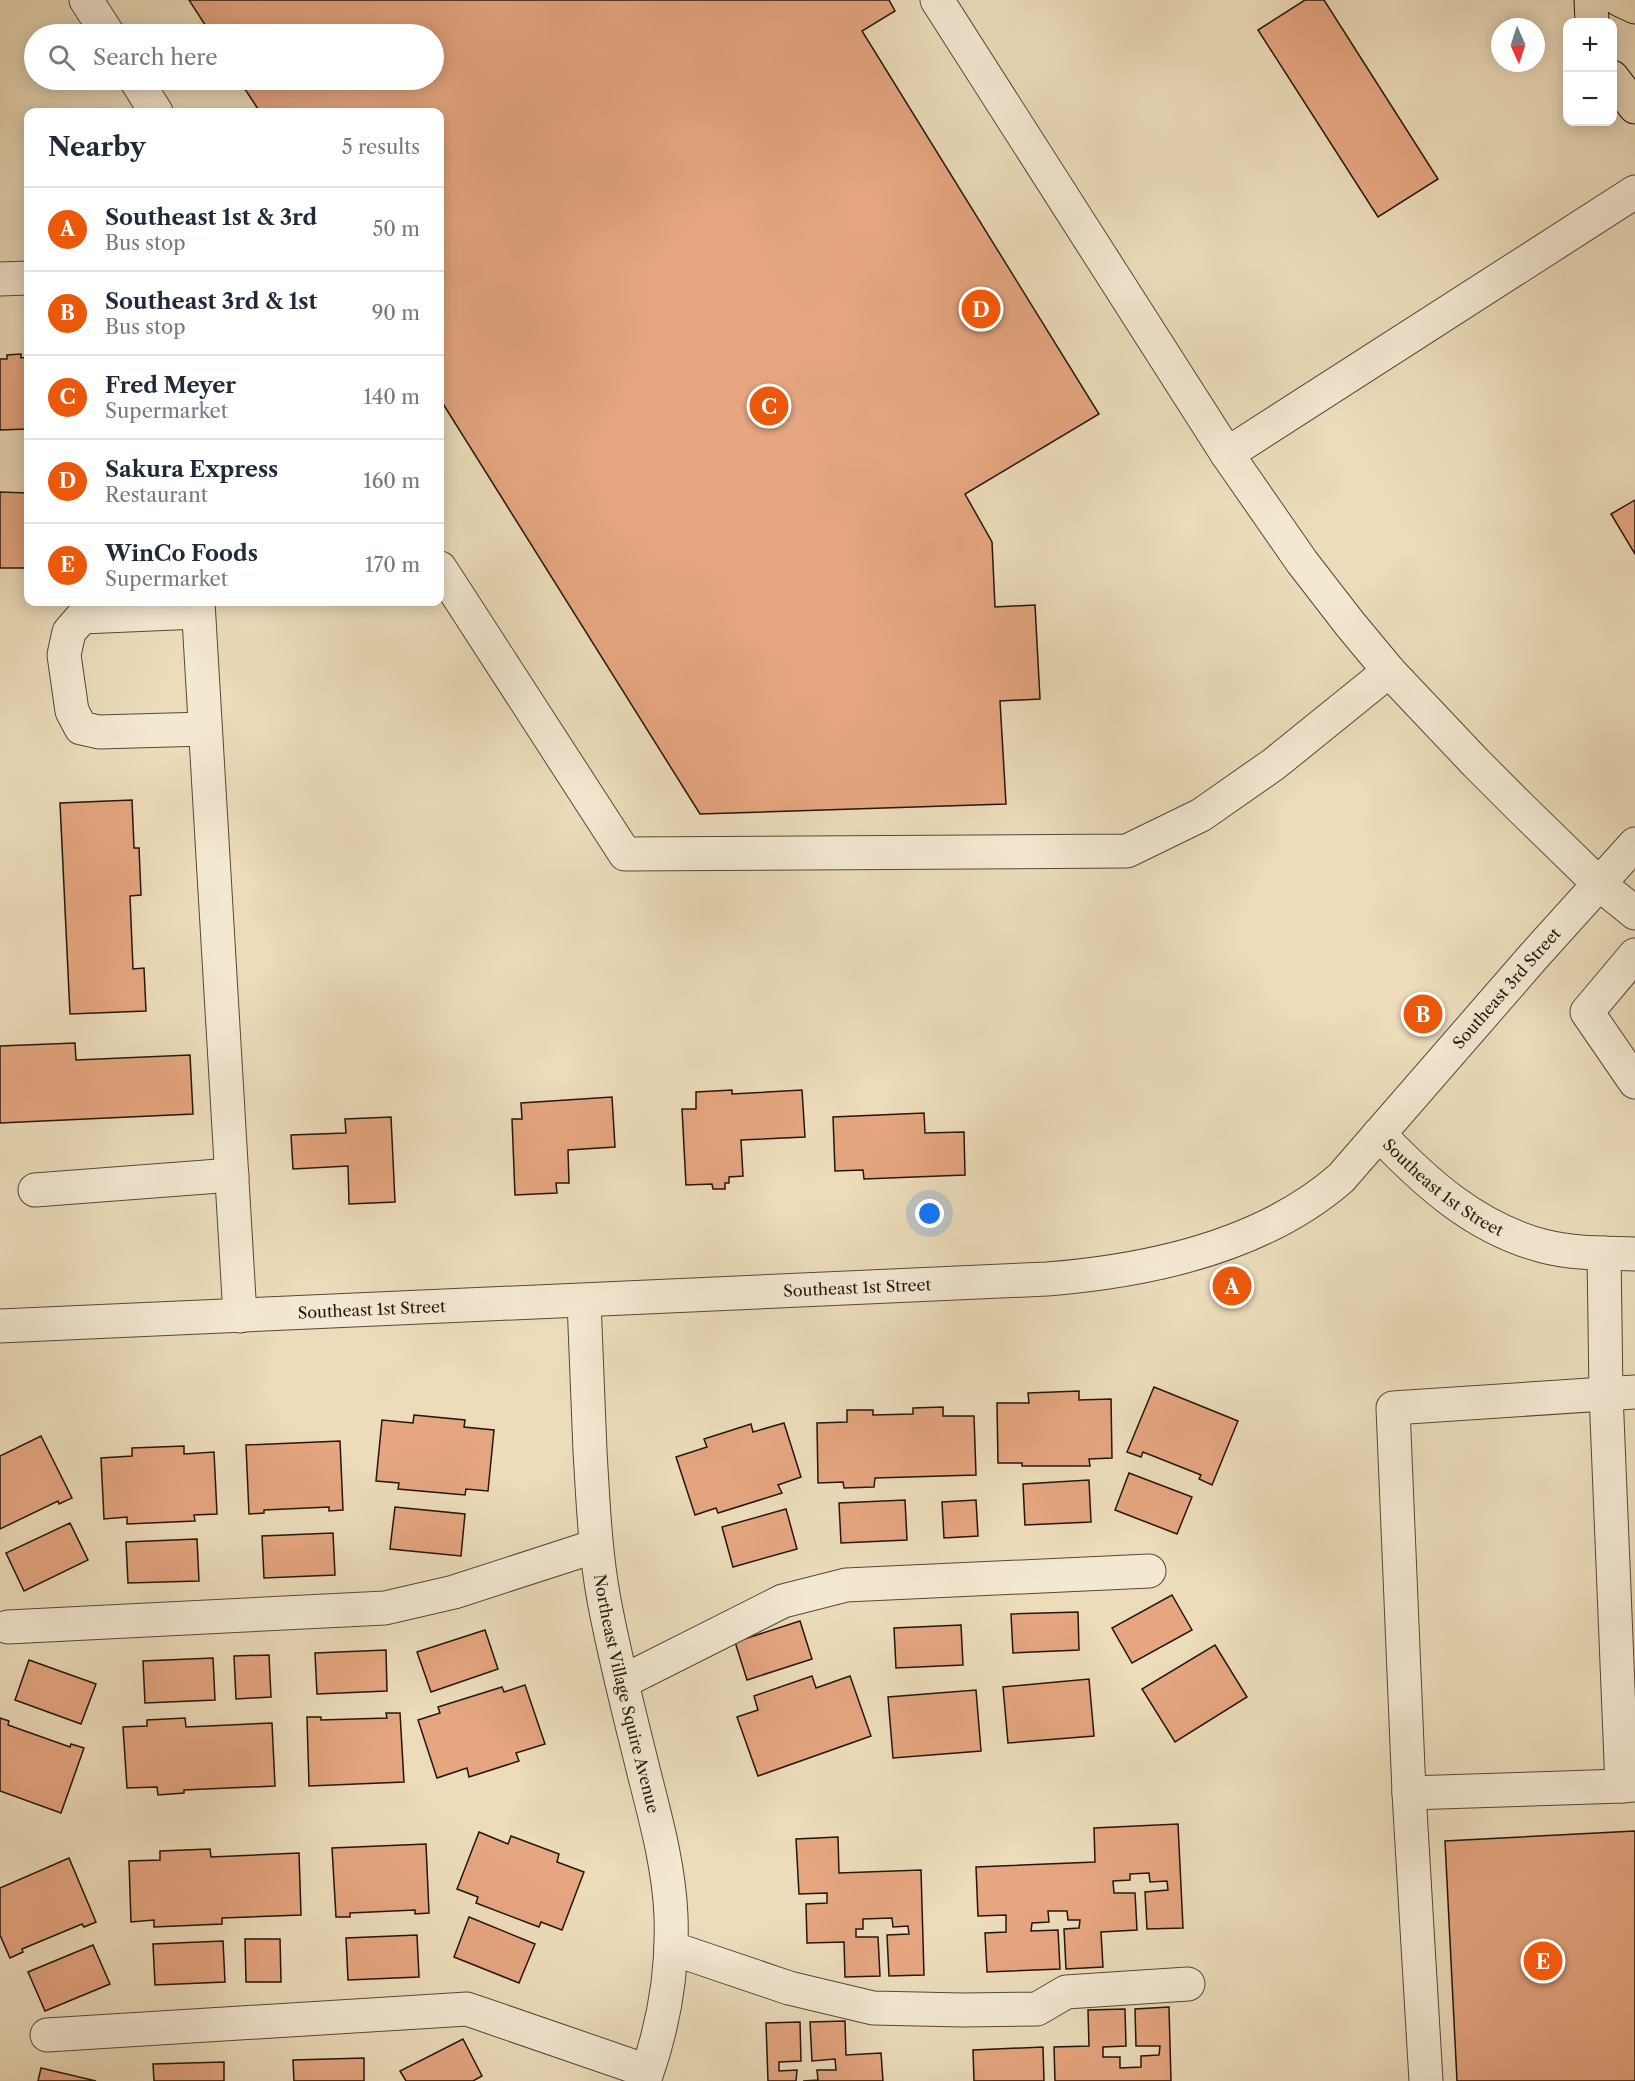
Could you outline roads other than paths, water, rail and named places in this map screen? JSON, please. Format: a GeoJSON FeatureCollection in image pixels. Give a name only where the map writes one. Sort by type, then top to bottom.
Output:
{"type":"FeatureCollection","features":[{"type":"Feature","properties":{"kind":"highway"},"geometry":{"type":"LineString","coordinates":[[1591,0],[1592,18]]}},
{"type":"Feature","properties":{"kind":"highway"},"geometry":{"type":"LineString","coordinates":[[1620,0],[1635,7]]}},
{"type":"Feature","properties":{"kind":"highway"},"geometry":{"type":"LineString","coordinates":[[1617,84],[1635,107]]}},
{"type":"Feature","properties":{"kind":"street"},"geometry":{"type":"LineString","coordinates":[[86,0],[102,24]]}},
{"type":"Feature","properties":{"kind":"street"},"geometry":{"type":"LineString","coordinates":[[937,0],[1227,454],[1302,562],[1389,671],[1476,763],[1598,883],[1635,913]]}},
{"type":"Feature","properties":{"kind":"street"},"geometry":{"type":"LineString","coordinates":[[142,90],[154,108]]}},
{"type":"Feature","properties":{"kind":"street"},"geometry":{"type":"LineString","coordinates":[[1227,454],[1635,192]]}},
{"type":"Feature","properties":{"kind":"street"},"geometry":{"type":"LineString","coordinates":[[0,279],[24,278]]}},
{"type":"Feature","properties":{"kind":"street"},"geometry":{"type":"LineString","coordinates":[[444,574],[625,854],[1127,851],[1201,815],[1274,764],[1389,671]]}},
{"type":"Feature","properties":{"kind":"street"},"geometry":{"type":"LineString","coordinates":[[205,729],[99,732],[81,728],[72,711],[64,655],[69,632],[82,618],[198,607],[240,1316]]}},
{"type":"Feature","properties":{"kind":"street","name":"Southeast 3rd Street"},"geometry":{"type":"LineString","coordinates":[[1379,1134],[1598,883],[1635,844]]}},
{"type":"Feature","properties":{"kind":"street"},"geometry":{"type":"LineString","coordinates":[[1635,956],[1587,1012],[1635,1082]]}},
{"type":"Feature","properties":{"kind":"street","name":"Southeast 1st Street"},"geometry":{"type":"LineString","coordinates":[[0,1326],[584,1301],[1089,1276],[1176,1260],[1238,1238],[1288,1215],[1335,1184],[1379,1134],[1414,1171],[1437,1191],[1471,1214],[1514,1237],[1545,1247],[1619,1253]]}},
{"type":"Feature","properties":{"kind":"street"},"geometry":{"type":"LineString","coordinates":[[35,1190],[232,1175]]}},
{"type":"Feature","properties":{"kind":"street"},"geometry":{"type":"LineString","coordinates":[[1409,1793],[1629,1786],[1619,1253]]}},
{"type":"Feature","properties":{"kind":"street","name":"Northeast Village Squire Avenue"},"geometry":{"type":"LineString","coordinates":[[584,1301],[596,1546],[604,1600],[657,1824],[666,1869],[671,1915],[671,1948],[665,2006],[655,2051],[646,2076]]}},
{"type":"Feature","properties":{"kind":"street"},"geometry":{"type":"LineString","coordinates":[[1426,2081],[1409,1793],[1393,1408],[1620,1393]]}},
{"type":"Feature","properties":{"kind":"street"},"geometry":{"type":"LineString","coordinates":[[8,1627],[385,1608],[454,1592],[596,1546]]}},
{"type":"Feature","properties":{"kind":"street"},"geometry":{"type":"LineString","coordinates":[[622,1682],[783,1601],[846,1585],[1149,1571]]}},
{"type":"Feature","properties":{"kind":"street"},"geometry":{"type":"LineString","coordinates":[[671,1948],[789,1988],[873,2008],[963,2010],[1037,2008],[1066,1992],[1188,1984]]}},
{"type":"Feature","properties":{"kind":"street"},"geometry":{"type":"LineString","coordinates":[[47,2036],[467,2009],[646,2076]]}},
{"type":"Feature","properties":{"kind":"place","name":"Sakura Express"},"geometry":{"type":"Point","coordinates":[981,309]}},
{"type":"Feature","properties":{"kind":"place","name":"Fred Meyer"},"geometry":{"type":"Point","coordinates":[769,406]}},
{"type":"Feature","properties":{"kind":"place","name":"Southeast 3rd & 1st"},"geometry":{"type":"Point","coordinates":[1423,1014]}},
{"type":"Feature","properties":{"kind":"place","name":"Southeast 1st & 3rd"},"geometry":{"type":"Point","coordinates":[1232,1286]}},
{"type":"Feature","properties":{"kind":"place","name":"WinCo Foods"},"geometry":{"type":"Point","coordinates":[1543,1961]}}]}
